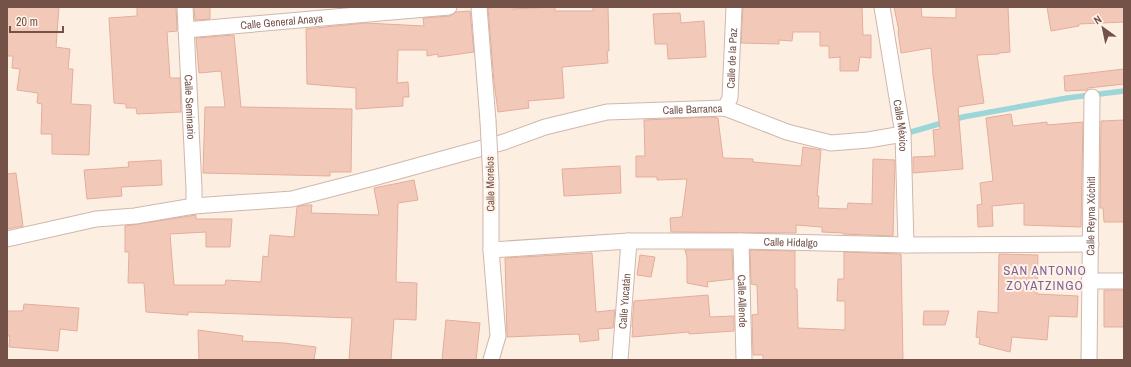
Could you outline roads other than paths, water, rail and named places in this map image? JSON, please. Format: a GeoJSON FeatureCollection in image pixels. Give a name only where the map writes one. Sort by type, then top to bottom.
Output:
{"type":"FeatureCollection","features":[{"type":"Feature","properties":{"kind":"street","name":"Calle Seminario"},"geometry":{"type":"LineString","coordinates":[[185,7],[194,206]]}},
{"type":"Feature","properties":{"kind":"street","name":"Calle General Anaya"},"geometry":{"type":"LineString","coordinates":[[186,30],[449,7]]}},
{"type":"Feature","properties":{"kind":"street","name":"Calle Morelos"},"geometry":{"type":"LineString","coordinates":[[479,7],[488,121],[491,181],[491,250],[498,336],[490,360]]}},
{"type":"Feature","properties":{"kind":"street","name":"Calle de la Paz"},"geometry":{"type":"LineString","coordinates":[[724,108],[730,98],[734,7]]}},
{"type":"Feature","properties":{"kind":"street","name":"Calle México"},"geometry":{"type":"LineString","coordinates":[[882,7],[903,134],[906,245]]}},
{"type":"Feature","properties":{"kind":"street","name":"Calle Reyna Xóchitl"},"geometry":{"type":"LineString","coordinates":[[1089,360],[1092,97]]}},
{"type":"Feature","properties":{"kind":"street","name":"Calle Barranca"},"geometry":{"type":"LineString","coordinates":[[7,239],[96,219],[135,216],[194,206],[292,198],[377,177],[504,142],[545,127],[607,112],[724,108],[787,132],[831,143],[868,140],[903,134]]}},
{"type":"Feature","properties":{"kind":"street","name":"Calle Hidalgo"},"geometry":{"type":"LineString","coordinates":[[491,250],[629,242],[741,241],[906,245],[1091,244]]}},
{"type":"Feature","properties":{"kind":"street","name":"Calle Allende"},"geometry":{"type":"LineString","coordinates":[[741,241],[744,360]]}},
{"type":"Feature","properties":{"kind":"street","name":"Calle Yucatán"},"geometry":{"type":"LineString","coordinates":[[620,360],[629,242]]}},
{"type":"Feature","properties":{"kind":"street"},"geometry":{"type":"LineString","coordinates":[[1089,281],[1124,281]]}},
{"type":"Feature","properties":{"kind":"waterway"},"geometry":{"type":"LineString","coordinates":[[904,134],[963,117],[1067,98],[1124,91]]}},
{"type":"Feature","properties":{"kind":"district","name":"SAN ANTONIO ZOYATZINGO"},"geometry":{"type":"Point","coordinates":[1045,278]}}]}
